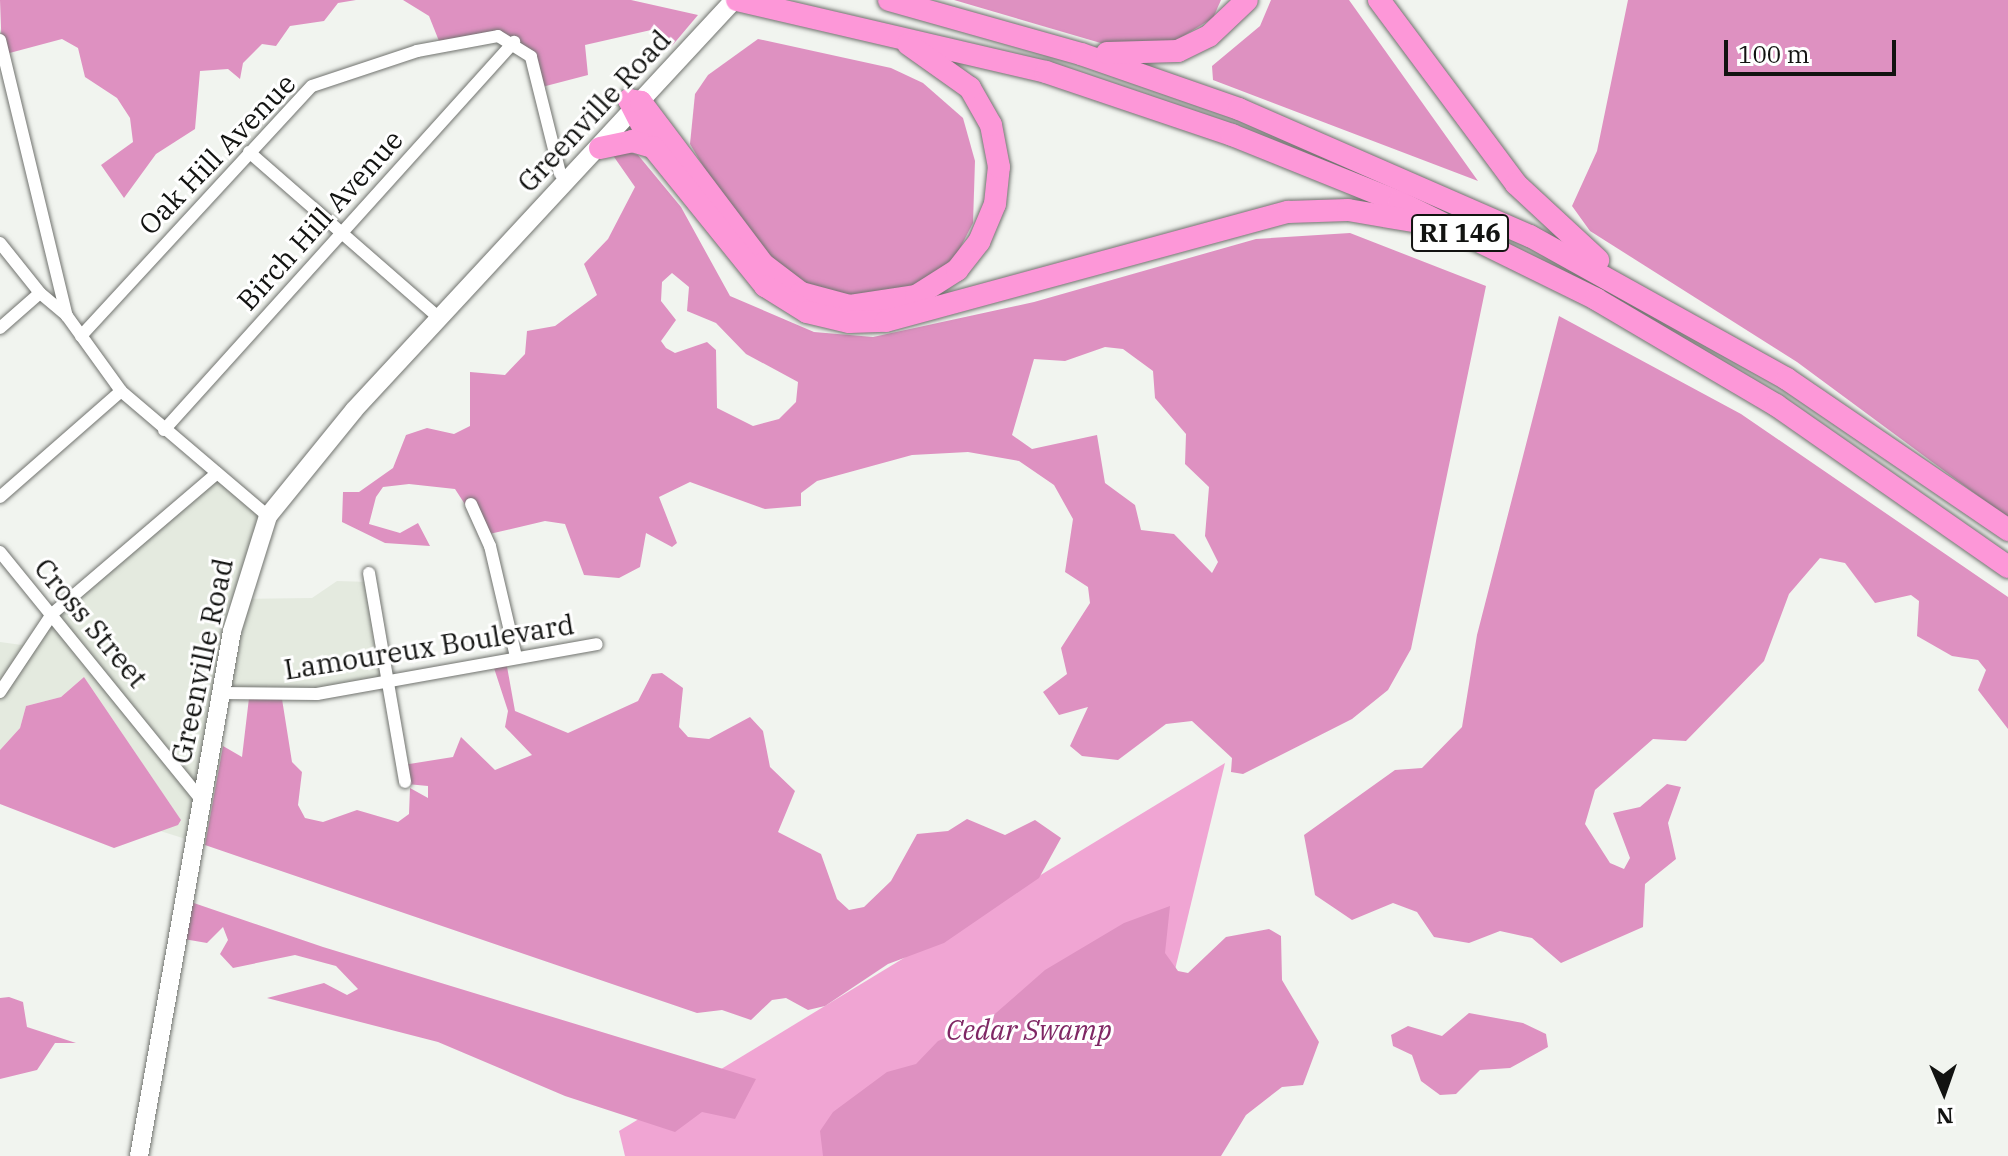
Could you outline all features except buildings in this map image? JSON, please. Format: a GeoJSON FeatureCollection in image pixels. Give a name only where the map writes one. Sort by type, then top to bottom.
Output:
{"type":"FeatureCollection","features":[{"type":"Feature","properties":{"kind":"highway","name":"RI 146"},"geometry":{"type":"LineString","coordinates":[[735,0],[984,55],[1177,115],[1448,227],[1596,299],[1776,405],[2008,567]]}},
{"type":"Feature","properties":{"kind":"highway","name":"RI 146"},"geometry":{"type":"LineString","coordinates":[[889,0],[1040,41],[1333,147],[1640,292],[1800,388],[2008,530]]}},
{"type":"Feature","properties":{"kind":"highway"},"geometry":{"type":"LineString","coordinates":[[1040,41],[1157,56],[1209,36],[1247,0]]}},
{"type":"Feature","properties":{"kind":"highway"},"geometry":{"type":"LineString","coordinates":[[1379,0],[1516,184],[1550,221],[1640,292]]}},
{"type":"Feature","properties":{"kind":"highway"},"geometry":{"type":"LineString","coordinates":[[639,100],[782,281],[850,306],[891,304],[923,293],[957,270],[990,219],[999,167],[991,125],[970,88],[944,64],[854,24]]}},
{"type":"Feature","properties":{"kind":"highway"},"geometry":{"type":"LineString","coordinates":[[639,100],[653,147],[765,286],[799,309],[849,322],[886,321],[1288,212],[1348,210],[1448,227]]}},
{"type":"Feature","properties":{"kind":"highway"},"geometry":{"type":"LineString","coordinates":[[600,148],[632,141],[653,147]]}},
{"type":"Feature","properties":{"kind":"main road","name":"Greenville Road"},"geometry":{"type":"LineString","coordinates":[[139,1156],[240,594],[268,516],[439,318],[600,148],[721,0]]}},
{"type":"Feature","properties":{"kind":"main road","name":"Greenville Road"},"geometry":{"type":"LineString","coordinates":[[493,259],[560,173],[639,100],[735,0]]}},
{"type":"Feature","properties":{"kind":"street","name":"Oak Hill Avenue"},"geometry":{"type":"LineString","coordinates":[[81,336],[312,86],[417,51],[485,37],[514,42]]}},
{"type":"Feature","properties":{"kind":"street"},"geometry":{"type":"LineString","coordinates":[[0,40],[6,107],[39,182],[67,316]]}},
{"type":"Feature","properties":{"kind":"street"},"geometry":{"type":"LineString","coordinates":[[514,42],[535,65],[560,173]]}},
{"type":"Feature","properties":{"kind":"street","name":"Birch Hill Avenue"},"geometry":{"type":"LineString","coordinates":[[164,430],[514,42]]}},
{"type":"Feature","properties":{"kind":"street"},"geometry":{"type":"LineString","coordinates":[[249,152],[439,318]]}},
{"type":"Feature","properties":{"kind":"street"},"geometry":{"type":"LineString","coordinates":[[0,243],[40,293],[67,316],[121,391],[268,516]]}},
{"type":"Feature","properties":{"kind":"street"},"geometry":{"type":"LineString","coordinates":[[0,328],[40,293]]}},
{"type":"Feature","properties":{"kind":"street"},"geometry":{"type":"LineString","coordinates":[[0,497],[121,391]]}},
{"type":"Feature","properties":{"kind":"street"},"geometry":{"type":"LineString","coordinates":[[0,692],[52,614],[217,473]]}},
{"type":"Feature","properties":{"kind":"street"},"geometry":{"type":"LineString","coordinates":[[471,504],[490,546],[516,657]]}},
{"type":"Feature","properties":{"kind":"street","name":"Cross Street"},"geometry":{"type":"LineString","coordinates":[[0,552],[202,801]]}},
{"type":"Feature","properties":{"kind":"street"},"geometry":{"type":"LineString","coordinates":[[369,573],[405,782]]}},
{"type":"Feature","properties":{"kind":"street","name":"Lamoureux Boulevard"},"geometry":{"type":"LineString","coordinates":[[221,693],[292,697],[597,644]]}},
{"type":"Feature","properties":{"kind":"shaded area"},"geometry":{"type":"Polygon","coordinates":[[[216,475],[262,513],[241,599],[312,598],[337,581],[370,582],[384,684],[223,695],[213,742],[224,746],[205,845],[157,830],[180,819],[84,677],[61,697],[26,706],[20,728],[0,750],[0,642],[22,645],[216,475]]]}},
{"type":"Feature","properties":{"kind":"green space"},"geometry":{"type":"Polygon","coordinates":[[[0,0],[356,0],[338,3],[324,21],[290,26],[276,46],[262,44],[243,63],[240,79],[228,69],[200,71],[195,129],[156,154],[124,198],[101,165],[133,142],[130,118],[117,98],[85,77],[78,48],[62,39],[2,55],[0,0]]]}},
{"type":"Feature","properties":{"kind":"green space"},"geometry":{"type":"Polygon","coordinates":[[[403,0],[631,0],[698,15],[671,47],[651,30],[585,45],[588,75],[542,87],[534,67],[505,40],[441,46],[429,16],[403,0]]]}},
{"type":"Feature","properties":{"kind":"green space"},"geometry":{"type":"Polygon","coordinates":[[[954,0],[1221,0],[1213,18],[1175,41],[1128,51],[954,0]]]}},
{"type":"Feature","properties":{"kind":"green space"},"geometry":{"type":"Polygon","coordinates":[[[1271,0],[1349,0],[1478,181],[1213,80],[1212,66],[1260,26],[1271,0]]]}},
{"type":"Feature","properties":{"kind":"green space"},"geometry":{"type":"Polygon","coordinates":[[[1628,0],[2008,0],[2008,518],[1797,362],[1590,231],[1572,206],[1597,151],[1628,0]]]}},
{"type":"Feature","properties":{"kind":"green space"},"geometry":{"type":"Polygon","coordinates":[[[758,39],[891,68],[923,83],[963,118],[975,161],[973,223],[957,254],[930,280],[850,305],[791,283],[727,206],[690,144],[695,94],[708,75],[758,39]]]}},
{"type":"Feature","properties":{"kind":"green space"},"geometry":{"type":"Polygon","coordinates":[[[605,144],[638,155],[681,207],[730,296],[814,332],[873,337],[1034,302],[1256,239],[1350,233],[1486,286],[1411,649],[1388,690],[1352,719],[1243,774],[1231,772],[1232,758],[1192,721],[1166,724],[1118,760],[1082,756],[1070,746],[1088,707],[1059,715],[1043,692],[1067,674],[1061,648],[1090,603],[1088,587],[1065,572],[1073,519],[1054,485],[1019,461],[968,452],[912,455],[817,481],[801,493],[801,506],[765,509],[690,482],[659,497],[677,543],[672,547],[646,533],[640,567],[619,578],[584,575],[565,524],[545,521],[485,535],[455,489],[409,484],[383,487],[376,497],[369,524],[400,533],[418,523],[430,546],[385,543],[342,522],[343,492],[359,492],[393,468],[406,435],[427,428],[454,434],[470,426],[470,372],[505,375],[525,354],[527,331],[555,326],[597,295],[584,264],[608,239],[635,187],[605,144]],[[672,273],[662,282],[661,301],[676,320],[661,341],[666,348],[675,353],[707,342],[716,350],[717,408],[753,426],[779,419],[796,402],[798,382],[746,354],[716,323],[687,311],[689,287],[672,273]],[[1105,347],[1065,361],[1034,359],[1012,435],[1032,449],[1097,435],[1105,483],[1135,505],[1141,530],[1174,534],[1212,573],[1218,562],[1205,536],[1209,487],[1185,464],[1186,434],[1155,398],[1153,371],[1123,349],[1105,347]]]}},
{"type":"Feature","properties":{"kind":"green space"},"geometry":{"type":"Polygon","coordinates":[[[1559,316],[1741,414],[2008,597],[2008,729],[1978,690],[1986,670],[1978,660],[1952,656],[1917,636],[1919,601],[1911,595],[1875,603],[1845,563],[1820,558],[1789,594],[1764,661],[1686,741],[1653,739],[1595,790],[1585,824],[1610,863],[1624,869],[1630,858],[1613,813],[1640,807],[1667,784],[1681,787],[1668,823],[1676,859],[1645,884],[1643,927],[1561,963],[1532,938],[1500,931],[1469,943],[1434,937],[1417,912],[1393,903],[1352,920],[1315,895],[1304,835],[1395,770],[1422,768],[1462,727],[1477,635],[1559,316]]]}},
{"type":"Feature","properties":{"kind":"green space"},"geometry":{"type":"Polygon","coordinates":[[[506,661],[515,711],[568,733],[638,701],[652,674],[662,673],[683,688],[679,727],[688,737],[709,739],[750,717],[763,731],[770,767],[795,791],[778,832],[821,854],[837,899],[849,910],[864,907],[891,881],[917,834],[948,831],[967,819],[1005,835],[1035,820],[1061,838],[1039,878],[944,943],[888,964],[825,1006],[808,1010],[786,998],[772,1000],[751,1020],[722,1010],[697,1013],[205,845],[223,746],[242,757],[249,698],[282,699],[292,762],[302,772],[298,805],[305,818],[323,822],[357,810],[398,822],[409,814],[410,788],[428,798],[428,786],[407,784],[403,765],[453,757],[461,737],[495,770],[532,755],[505,727],[508,711],[493,665],[506,661]]]}},
{"type":"Feature","properties":{"kind":"green space"},"geometry":{"type":"Polygon","coordinates":[[[84,677],[181,820],[178,825],[114,848],[0,804],[0,750],[20,728],[26,706],[61,697],[84,677]]]}},
{"type":"Feature","properties":{"kind":"green space","name":"Cedar Swamp"},"geometry":{"type":"Polygon","coordinates":[[[1225,763],[1130,1156],[625,1156],[619,1131],[1225,763]]]}},
{"type":"Feature","properties":{"kind":"green space"},"geometry":{"type":"Polygon","coordinates":[[[185,900],[323,947],[756,1079],[735,1119],[702,1112],[675,1132],[565,1096],[438,1042],[267,998],[324,983],[347,995],[358,989],[336,966],[295,955],[233,968],[220,954],[228,940],[223,927],[207,943],[178,938],[185,900]]]}},
{"type":"Feature","properties":{"kind":"green space"},"geometry":{"type":"Polygon","coordinates":[[[1170,906],[1165,953],[1178,971],[1188,973],[1226,937],[1269,929],[1281,936],[1282,980],[1319,1042],[1303,1085],[1282,1087],[1246,1115],[1221,1156],[823,1156],[820,1131],[833,1112],[887,1072],[916,1064],[938,1041],[988,1020],[1045,970],[1124,923],[1170,906]]]}},
{"type":"Feature","properties":{"kind":"green space"},"geometry":{"type":"Polygon","coordinates":[[[9,997],[23,1002],[27,1027],[76,1043],[55,1043],[37,1070],[0,1079],[0,998],[9,997]]]}},
{"type":"Feature","properties":{"kind":"green space"},"geometry":{"type":"Polygon","coordinates":[[[1469,1013],[1523,1023],[1546,1034],[1548,1047],[1510,1068],[1480,1070],[1456,1094],[1440,1095],[1421,1081],[1412,1055],[1393,1046],[1391,1035],[1408,1026],[1442,1036],[1469,1013]]]}}]}
